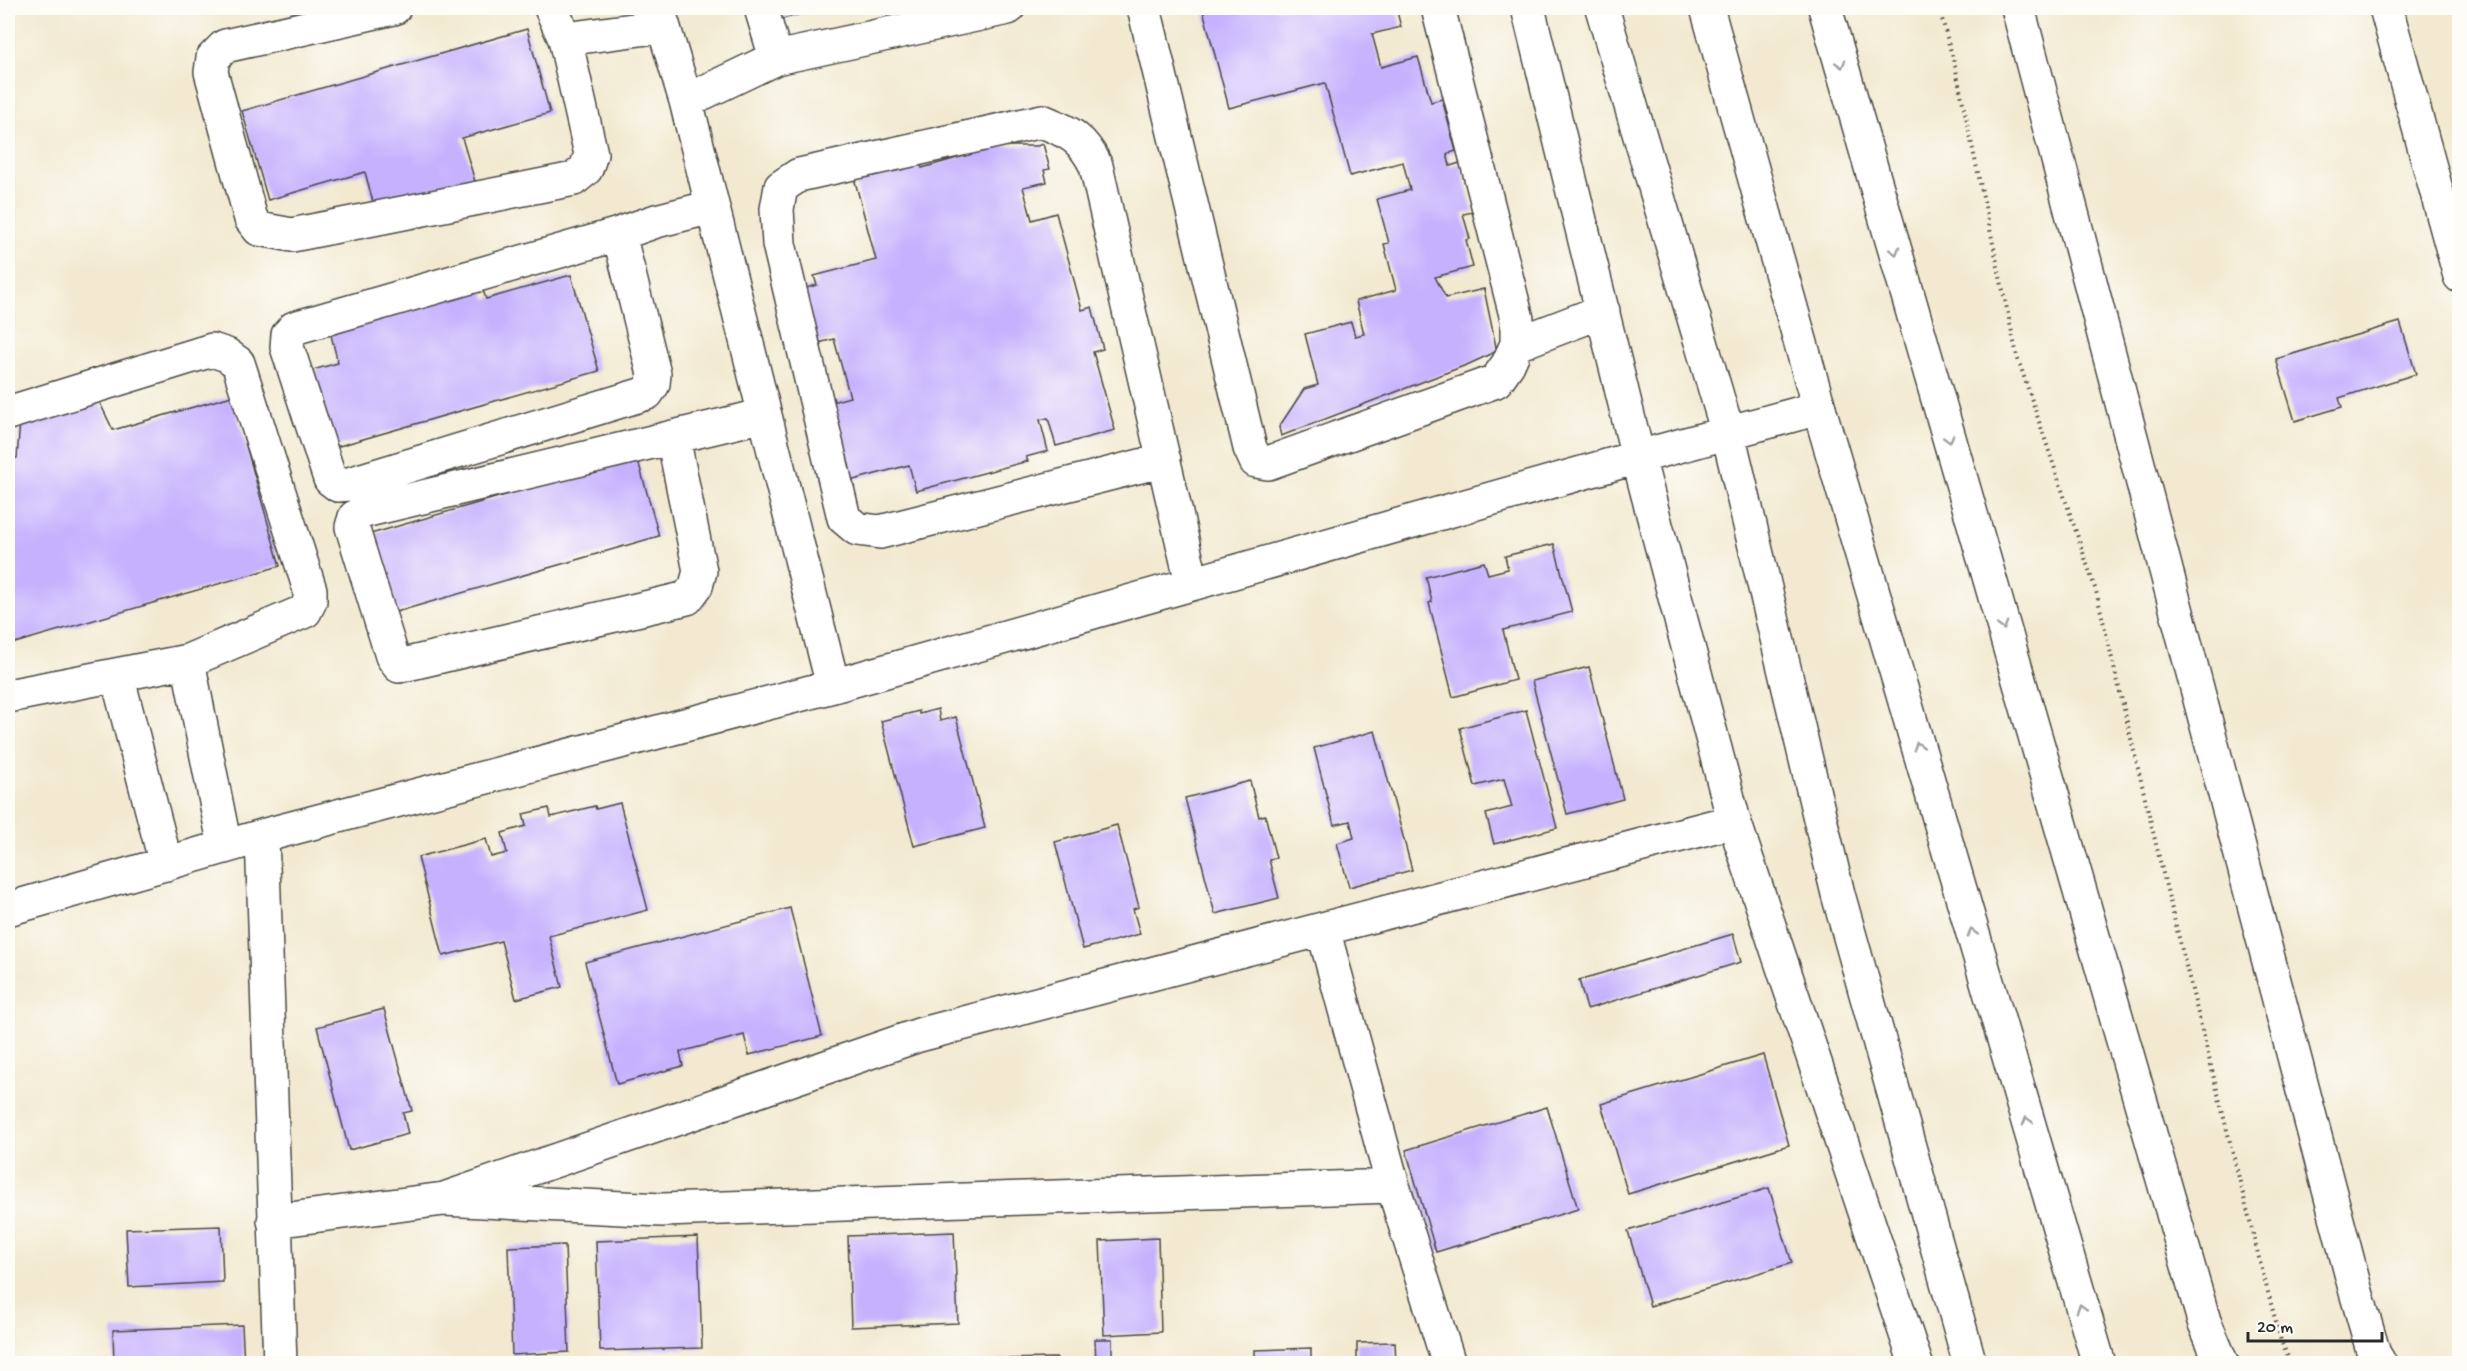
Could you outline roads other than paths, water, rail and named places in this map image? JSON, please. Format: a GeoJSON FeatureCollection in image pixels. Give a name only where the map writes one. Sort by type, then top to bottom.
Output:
{"type":"FeatureCollection","features":[{"type":"Feature","properties":{"kind":"street"},"geometry":{"type":"LineString","coordinates":[[394,8],[225,46],[213,58],[211,72],[251,219],[259,230],[292,236],[574,179],[586,169],[591,154],[565,39],[551,8]]}},
{"type":"Feature","properties":{"kind":"street"},"geometry":{"type":"LineString","coordinates":[[761,8],[776,58]]}},
{"type":"Feature","properties":{"kind":"street"},"geometry":{"type":"LineString","coordinates":[[686,101],[776,58],[1008,8]]}},
{"type":"Feature","properties":{"kind":"street"},"geometry":{"type":"LineString","coordinates":[[1144,8],[1250,448],[1256,461],[1268,463],[1496,381],[1508,364],[1517,344],[1516,319],[1438,8]]}},
{"type":"Feature","properties":{"kind":"street"},"geometry":{"type":"LineString","coordinates":[[1528,8],[1638,457],[1734,820],[1916,1364]]}},
{"type":"Feature","properties":{"kind":"street"},"geometry":{"type":"LineString","coordinates":[[1602,8],[1728,433],[1838,894],[1970,1364]]}},
{"type":"Feature","properties":{"kind":"street"},"geometry":{"type":"LineString","coordinates":[[1707,8],[1819,408],[2099,1364]]}},
{"type":"Feature","properties":{"kind":"street"},"geometry":{"type":"LineString","coordinates":[[1825,8],[2204,1321],[2222,1364]]}},
{"type":"Feature","properties":{"kind":"street"},"geometry":{"type":"LineString","coordinates":[[2018,8],[2352,1281],[2374,1354],[2380,1364]]}},
{"type":"Feature","properties":{"kind":"street"},"geometry":{"type":"LineString","coordinates":[[2386,8],[2460,276]]}},
{"type":"Feature","properties":{"kind":"street"},"geometry":{"type":"LineString","coordinates":[[565,39],[661,17],[686,101],[833,686]]}},
{"type":"Feature","properties":{"kind":"street"},"geometry":{"type":"LineString","coordinates":[[1164,460],[880,532],[857,529],[844,518],[779,244],[777,209],[781,187],[799,175],[1042,121],[1069,132],[1088,149],[1096,166],[1164,460],[1192,583]]}},
{"type":"Feature","properties":{"kind":"street"},"geometry":{"type":"LineString","coordinates":[[619,234],[654,375],[653,384],[647,393],[349,484],[338,485],[330,479],[287,347],[288,335],[294,328],[619,234],[656,221],[712,207]]}},
{"type":"Feature","properties":{"kind":"street"},"geometry":{"type":"LineString","coordinates":[[1517,344],[1603,310]]}},
{"type":"Feature","properties":{"kind":"street"},"geometry":{"type":"LineString","coordinates":[[8,413],[212,350],[226,355],[238,363],[310,590],[310,602],[305,611],[188,661],[8,696]]}},
{"type":"Feature","properties":{"kind":"street"},"geometry":{"type":"LineString","coordinates":[[8,909],[262,836],[833,686],[1638,457],[1819,408]]}},
{"type":"Feature","properties":{"kind":"street"},"geometry":{"type":"LineString","coordinates":[[673,437],[700,571],[696,586],[687,598],[399,666],[392,656],[352,527],[355,517],[364,511],[673,437],[765,415]]}},
{"type":"Feature","properties":{"kind":"street"},"geometry":{"type":"LineString","coordinates":[[188,661],[225,847]]}},
{"type":"Feature","properties":{"kind":"street"},"geometry":{"type":"LineString","coordinates":[[117,675],[166,864]]}},
{"type":"Feature","properties":{"kind":"street"},"geometry":{"type":"LineString","coordinates":[[444,1199],[919,1035],[1734,820]]}},
{"type":"Feature","properties":{"kind":"street"},"geometry":{"type":"LineString","coordinates":[[262,836],[280,1364]]}},
{"type":"Feature","properties":{"kind":"street"},"geometry":{"type":"LineString","coordinates":[[1323,929],[1393,1186],[1449,1364]]}},
{"type":"Feature","properties":{"kind":"street"},"geometry":{"type":"LineString","coordinates":[[274,1221],[444,1199],[662,1210],[1393,1186]]}}]}
